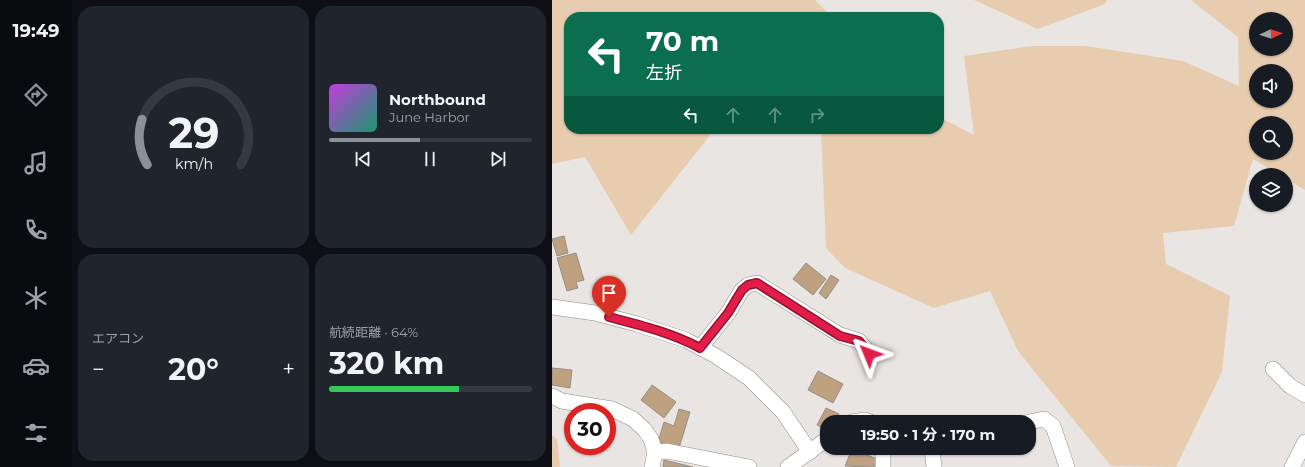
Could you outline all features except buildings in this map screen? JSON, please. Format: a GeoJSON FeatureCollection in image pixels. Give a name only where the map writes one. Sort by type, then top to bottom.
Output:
{"type":"FeatureCollection","features":[{"type":"Feature","properties":{"kind":"street"},"geometry":{"type":"LineString","coordinates":[[700,348],[728,313],[742,290],[748,285],[757,283],[840,336],[859,341],[869,354]]}},
{"type":"Feature","properties":{"kind":"street"},"geometry":{"type":"LineString","coordinates":[[552,307],[595,313],[637,324],[686,340],[716,356],[749,378],[783,412],[810,452]]}},
{"type":"Feature","properties":{"kind":"street"},"geometry":{"type":"LineString","coordinates":[[1273,369],[1290,386],[1305,395]]}},
{"type":"Feature","properties":{"kind":"street"},"geometry":{"type":"LineString","coordinates":[[552,396],[562,401],[612,409],[633,419],[644,429],[650,439],[655,452],[652,467]]}},
{"type":"Feature","properties":{"kind":"street"},"geometry":{"type":"LineString","coordinates":[[1036,421],[1044,419],[1053,426],[1067,467]]}},
{"type":"Feature","properties":{"kind":"street"},"geometry":{"type":"LineString","coordinates":[[1292,467],[1305,442]]}},
{"type":"Feature","properties":{"kind":"street"},"geometry":{"type":"LineString","coordinates":[[788,467],[820,444]]}},
{"type":"Feature","properties":{"kind":"street"},"geometry":{"type":"LineString","coordinates":[[655,452],[667,451],[749,467]]}},
{"type":"Feature","properties":{"kind":"street"},"geometry":{"type":"LineString","coordinates":[[883,455],[883,467]]}},
{"type":"Feature","properties":{"kind":"street"},"geometry":{"type":"LineString","coordinates":[[933,455],[934,467]]}},
{"type":"Feature","properties":{"kind":"shaded area"},"geometry":{"type":"Polygon","coordinates":[[[552,0],[815,0],[827,12],[564,12],[564,134],[711,134],[631,235],[585,157],[552,164],[552,0]]]}},
{"type":"Feature","properties":{"kind":"shaded area"},"geometry":{"type":"Polygon","coordinates":[[[974,0],[1107,0],[1105,4],[1038,29],[974,0]]]}},
{"type":"Feature","properties":{"kind":"shaded area"},"geometry":{"type":"Polygon","coordinates":[[[1191,0],[1305,0],[1305,190],[1293,183],[1293,168],[1268,168],[1255,160],[1293,160],[1293,116],[1249,116],[1249,160],[1253,160],[1250,168],[1249,168],[1249,173],[1234,226],[1163,233],[1166,264],[1230,296],[1222,372],[1176,467],[1111,466],[1018,351],[990,291],[934,308],[845,268],[826,248],[821,134],[944,134],[944,120],[974,135],[964,56],[1032,46],[1086,46],[1183,61],[1239,86],[1238,37],[1191,0]]]}},
{"type":"Feature","properties":{"kind":"shaded area"},"geometry":{"type":"Polygon","coordinates":[[[552,435],[557,439],[560,467],[552,467],[552,435]]]}},
{"type":"Feature","properties":{"kind":"route"},"geometry":{"type":"LineString","coordinates":[[609,317],[637,324],[686,340],[700,348],[728,313],[742,290],[748,285],[757,283],[811,316],[840,336],[859,341],[869,354]]}}]}
